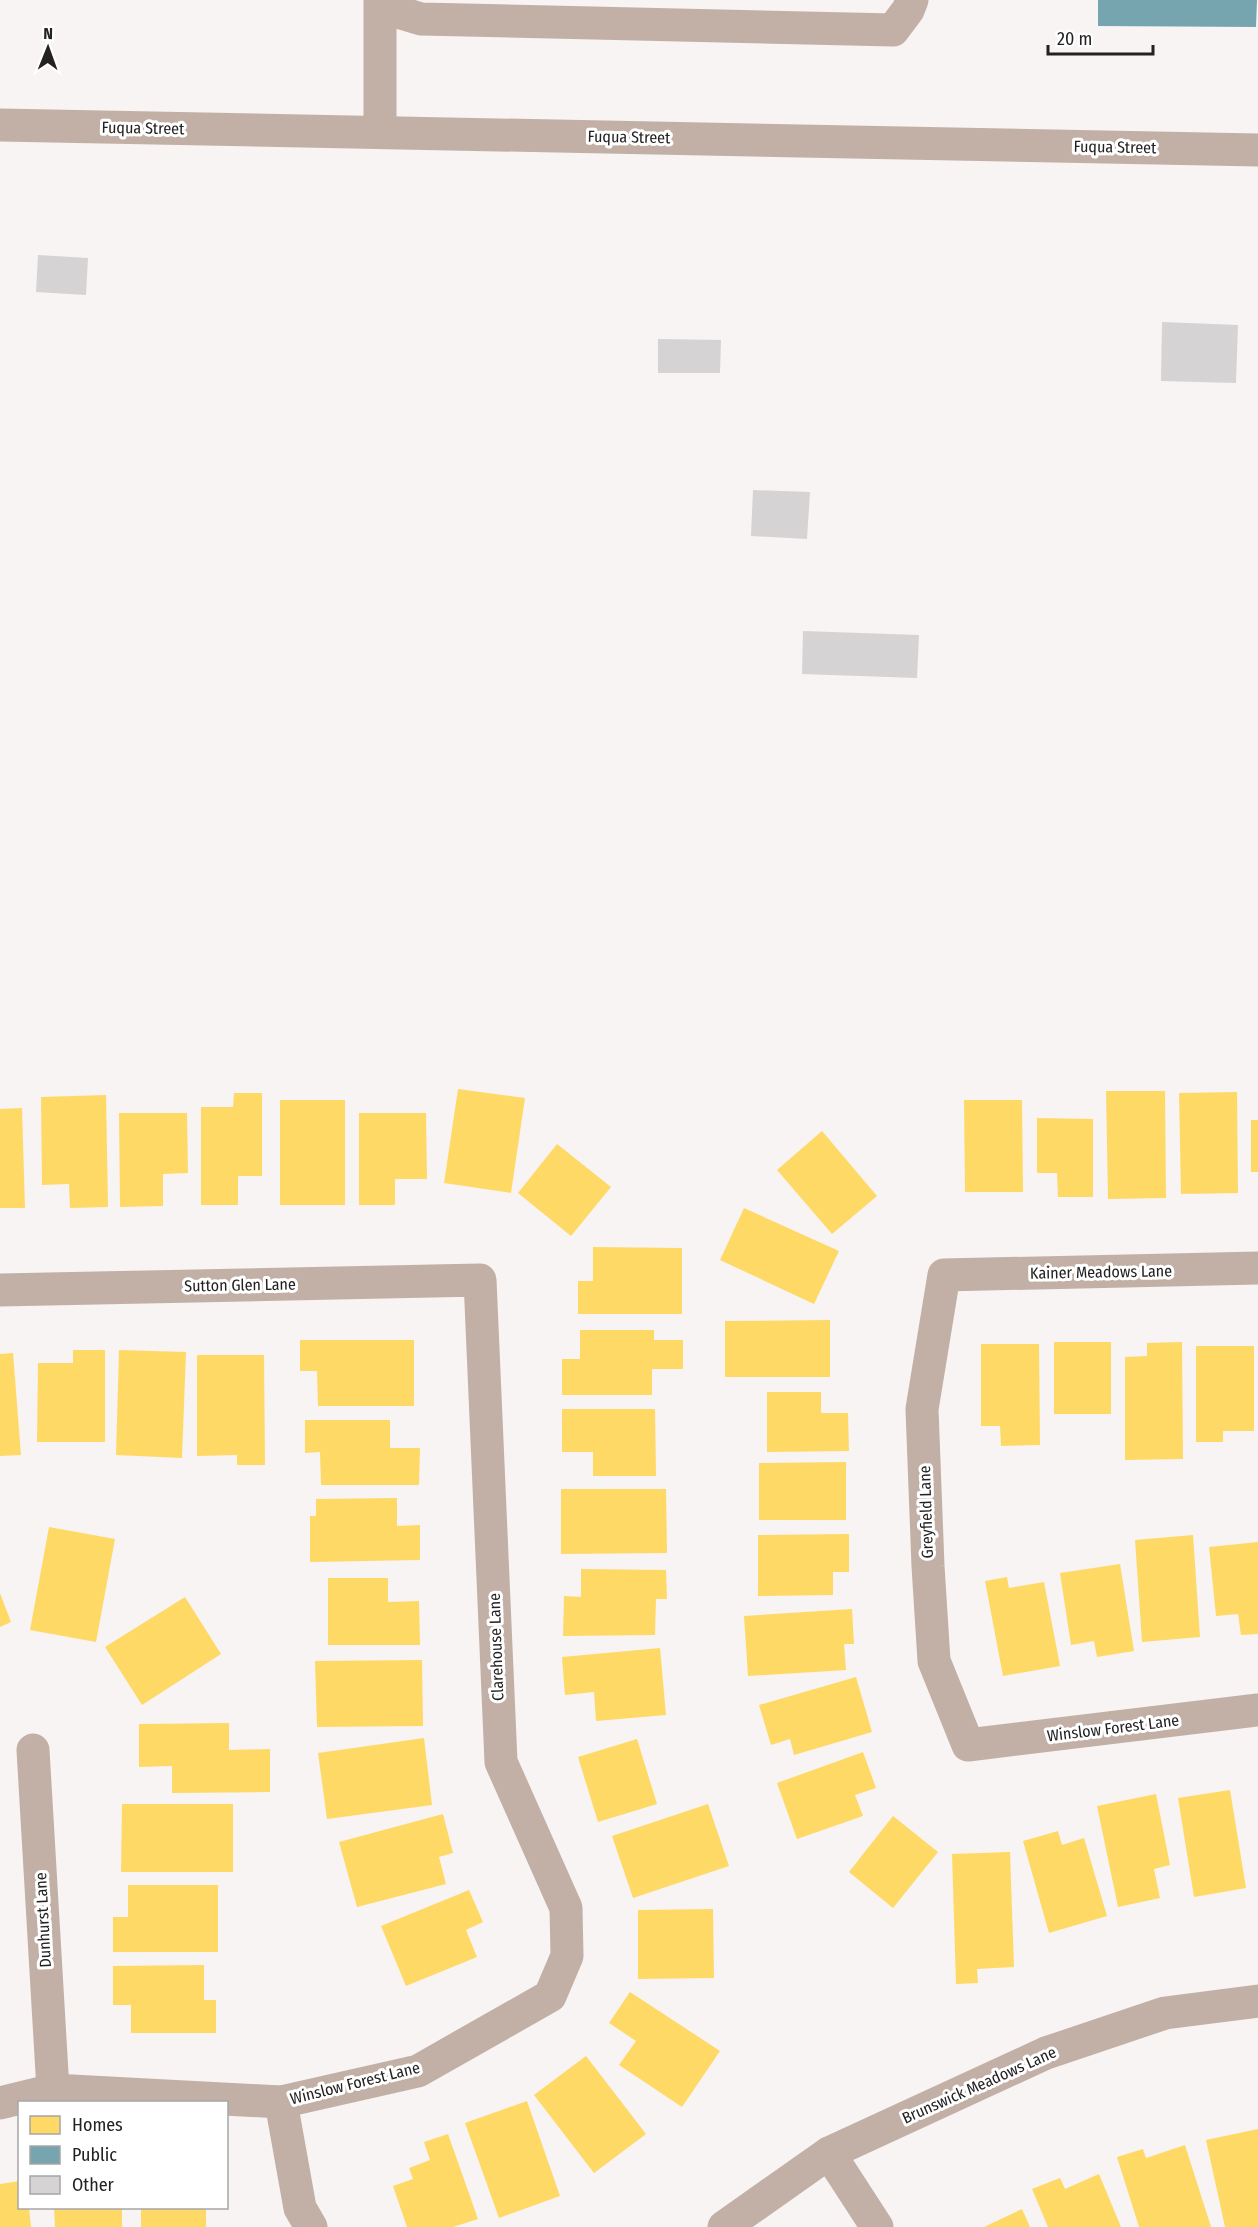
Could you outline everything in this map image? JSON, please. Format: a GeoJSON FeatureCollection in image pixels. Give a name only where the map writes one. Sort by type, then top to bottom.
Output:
{"type":"FeatureCollection","features":[{"type":"Feature","properties":{"kind":"street"},"geometry":{"type":"LineString","coordinates":[[380,132],[380,3],[421,19],[893,30],[908,10],[912,0]]}},
{"type":"Feature","properties":{"kind":"street","name":"Fuqua Street"},"geometry":{"type":"LineString","coordinates":[[0,125],[1258,150]]}},
{"type":"Feature","properties":{"kind":"street","name":"Kainer Meadows Lane"},"geometry":{"type":"LineString","coordinates":[[944,1275],[1258,1268]]}},
{"type":"Feature","properties":{"kind":"street","name":"Greyfield Lane"},"geometry":{"type":"LineString","coordinates":[[944,1275],[922,1409],[928,1566],[934,1660],[968,1745]]}},
{"type":"Feature","properties":{"kind":"street","name":"Sutton Glen Lane"},"geometry":{"type":"LineString","coordinates":[[0,1290],[480,1280]]}},
{"type":"Feature","properties":{"kind":"street","name":"Clarehouse Lane"},"geometry":{"type":"LineString","coordinates":[[480,1280],[501,1762],[566,1908],[567,1956],[550,1996]]}},
{"type":"Feature","properties":{"kind":"street","name":"Winslow Forest Lane"},"geometry":{"type":"LineString","coordinates":[[968,1745],[1258,1710]]}},
{"type":"Feature","properties":{"kind":"street","name":"Dunhurst Lane"},"geometry":{"type":"LineString","coordinates":[[33,1750],[53,2090]]}},
{"type":"Feature","properties":{"kind":"street","name":"Winslow Forest Lane"},"geometry":{"type":"LineString","coordinates":[[0,2103],[53,2090],[281,2102],[418,2071],[550,1996]]}},
{"type":"Feature","properties":{"kind":"street","name":"Brunswick Meadows Lane"},"geometry":{"type":"LineString","coordinates":[[724,2227],[829,2154],[1046,2053],[1165,2013],[1258,2001]]}},
{"type":"Feature","properties":{"kind":"street"},"geometry":{"type":"LineString","coordinates":[[281,2102],[300,2208],[311,2227]]}},
{"type":"Feature","properties":{"kind":"street"},"geometry":{"type":"LineString","coordinates":[[829,2154],[877,2227]]}},
{"type":"Feature","properties":{"kind":"building: Homes"},"geometry":{"type":"Polygon","coordinates":[[[458,1089],[525,1098],[511,1193],[444,1183],[458,1089]]]}},
{"type":"Feature","properties":{"kind":"building: Homes"},"geometry":{"type":"Polygon","coordinates":[[[1106,1091],[1165,1091],[1166,1198],[1108,1199],[1106,1091]]]}},
{"type":"Feature","properties":{"kind":"building: Homes"},"geometry":{"type":"Polygon","coordinates":[[[1237,1092],[1238,1193],[1181,1194],[1179,1093],[1237,1092]]]}},
{"type":"Feature","properties":{"kind":"building: Homes"},"geometry":{"type":"Polygon","coordinates":[[[234,1093],[262,1093],[262,1176],[238,1176],[238,1205],[201,1205],[201,1107],[233,1107],[234,1093]]]}},
{"type":"Feature","properties":{"kind":"building: Homes"},"geometry":{"type":"Polygon","coordinates":[[[106,1095],[108,1207],[70,1208],[69,1184],[42,1185],[41,1097],[106,1095]]]}},
{"type":"Feature","properties":{"kind":"building: Homes"},"geometry":{"type":"Polygon","coordinates":[[[280,1100],[345,1100],[345,1205],[280,1205],[280,1100]]]}},
{"type":"Feature","properties":{"kind":"building: Homes"},"geometry":{"type":"Polygon","coordinates":[[[964,1100],[1022,1100],[1023,1192],[965,1192],[964,1100]]]}},
{"type":"Feature","properties":{"kind":"building: Homes"},"geometry":{"type":"Polygon","coordinates":[[[22,1108],[25,1208],[0,1208],[0,1109],[22,1108]]]}},
{"type":"Feature","properties":{"kind":"building: Homes"},"geometry":{"type":"Polygon","coordinates":[[[119,1113],[187,1113],[188,1173],[163,1174],[163,1206],[120,1207],[119,1113]]]}},
{"type":"Feature","properties":{"kind":"building: Homes"},"geometry":{"type":"Polygon","coordinates":[[[359,1113],[426,1113],[427,1179],[395,1179],[395,1205],[359,1205],[359,1113]]]}},
{"type":"Feature","properties":{"kind":"building: Homes"},"geometry":{"type":"Polygon","coordinates":[[[1037,1118],[1093,1119],[1093,1197],[1058,1197],[1057,1173],[1037,1173],[1037,1118]]]}},
{"type":"Feature","properties":{"kind":"building: Homes"},"geometry":{"type":"Polygon","coordinates":[[[1251,1120],[1258,1120],[1258,1172],[1251,1172],[1251,1120]]]}},
{"type":"Feature","properties":{"kind":"building: Homes"},"geometry":{"type":"Polygon","coordinates":[[[822,1131],[877,1196],[832,1234],[777,1170],[822,1131]]]}},
{"type":"Feature","properties":{"kind":"building: Homes"},"geometry":{"type":"Polygon","coordinates":[[[557,1144],[611,1187],[571,1236],[518,1193],[557,1144]]]}},
{"type":"Feature","properties":{"kind":"building: Homes"},"geometry":{"type":"Polygon","coordinates":[[[744,1208],[839,1251],[814,1304],[720,1260],[744,1208]]]}},
{"type":"Feature","properties":{"kind":"building: Homes"},"geometry":{"type":"Polygon","coordinates":[[[593,1247],[682,1248],[682,1314],[578,1314],[578,1281],[593,1281],[593,1247]]]}},
{"type":"Feature","properties":{"kind":"building: Homes"},"geometry":{"type":"Polygon","coordinates":[[[830,1320],[830,1377],[725,1377],[725,1321],[830,1320]]]}},
{"type":"Feature","properties":{"kind":"building: Homes"},"geometry":{"type":"Polygon","coordinates":[[[580,1330],[654,1330],[654,1340],[683,1340],[683,1369],[652,1369],[652,1395],[562,1395],[562,1359],[580,1359],[580,1330]]]}},
{"type":"Feature","properties":{"kind":"building: Homes"},"geometry":{"type":"Polygon","coordinates":[[[300,1340],[414,1340],[414,1406],[318,1406],[317,1371],[300,1371],[300,1340]]]}},
{"type":"Feature","properties":{"kind":"building: Homes"},"geometry":{"type":"Polygon","coordinates":[[[1054,1342],[1111,1342],[1111,1414],[1054,1414],[1054,1342]]]}},
{"type":"Feature","properties":{"kind":"building: Homes"},"geometry":{"type":"Polygon","coordinates":[[[1182,1342],[1183,1459],[1125,1460],[1125,1357],[1147,1356],[1147,1343],[1182,1342]]]}},
{"type":"Feature","properties":{"kind":"building: Homes"},"geometry":{"type":"Polygon","coordinates":[[[981,1344],[1039,1344],[1040,1445],[1001,1446],[1000,1426],[981,1426],[981,1344]]]}},
{"type":"Feature","properties":{"kind":"building: Homes"},"geometry":{"type":"Polygon","coordinates":[[[1196,1346],[1254,1346],[1254,1431],[1223,1431],[1223,1442],[1196,1442],[1196,1346]]]}},
{"type":"Feature","properties":{"kind":"building: Homes"},"geometry":{"type":"Polygon","coordinates":[[[73,1350],[105,1350],[105,1442],[37,1442],[38,1363],[73,1363],[73,1350]]]}},
{"type":"Feature","properties":{"kind":"building: Homes"},"geometry":{"type":"Polygon","coordinates":[[[119,1350],[186,1352],[182,1458],[116,1455],[119,1350]]]}},
{"type":"Feature","properties":{"kind":"building: Homes"},"geometry":{"type":"Polygon","coordinates":[[[13,1353],[21,1455],[0,1456],[0,1354],[13,1353]]]}},
{"type":"Feature","properties":{"kind":"building: Homes"},"geometry":{"type":"Polygon","coordinates":[[[197,1355],[264,1355],[265,1465],[237,1465],[237,1455],[197,1456],[197,1355]]]}},
{"type":"Feature","properties":{"kind":"building: Homes"},"geometry":{"type":"Polygon","coordinates":[[[767,1392],[821,1392],[821,1413],[848,1413],[849,1451],[767,1452],[767,1392]]]}},
{"type":"Feature","properties":{"kind":"building: Homes"},"geometry":{"type":"Polygon","coordinates":[[[562,1409],[655,1409],[656,1476],[593,1476],[593,1452],[562,1452],[562,1409]]]}},
{"type":"Feature","properties":{"kind":"building: Homes"},"geometry":{"type":"Polygon","coordinates":[[[305,1420],[390,1420],[390,1448],[420,1448],[419,1485],[321,1485],[320,1452],[305,1453],[305,1420]]]}},
{"type":"Feature","properties":{"kind":"building: Homes"},"geometry":{"type":"Polygon","coordinates":[[[846,1462],[846,1520],[759,1520],[759,1463],[846,1462]]]}},
{"type":"Feature","properties":{"kind":"building: Homes"},"geometry":{"type":"Polygon","coordinates":[[[561,1489],[666,1489],[667,1553],[561,1554],[561,1489]]]}},
{"type":"Feature","properties":{"kind":"building: Homes"},"geometry":{"type":"Polygon","coordinates":[[[397,1498],[397,1526],[420,1525],[420,1560],[310,1562],[310,1516],[316,1516],[316,1499],[397,1498]]]}},
{"type":"Feature","properties":{"kind":"building: Homes"},"geometry":{"type":"Polygon","coordinates":[[[49,1527],[115,1539],[96,1642],[30,1630],[49,1527]]]}},
{"type":"Feature","properties":{"kind":"building: Homes"},"geometry":{"type":"Polygon","coordinates":[[[849,1534],[849,1572],[833,1572],[833,1595],[758,1596],[758,1535],[849,1534]]]}},
{"type":"Feature","properties":{"kind":"building: Homes"},"geometry":{"type":"Polygon","coordinates":[[[1193,1535],[1200,1637],[1142,1642],[1135,1540],[1193,1535]]]}},
{"type":"Feature","properties":{"kind":"building: Homes"},"geometry":{"type":"Polygon","coordinates":[[[1258,1542],[1258,1634],[1241,1635],[1238,1614],[1216,1616],[1209,1547],[1258,1542]]]}},
{"type":"Feature","properties":{"kind":"building: Homes"},"geometry":{"type":"Polygon","coordinates":[[[1120,1564],[1134,1651],[1097,1657],[1094,1641],[1071,1645],[1060,1573],[1120,1564]]]}},
{"type":"Feature","properties":{"kind":"building: Homes"},"geometry":{"type":"Polygon","coordinates":[[[581,1569],[666,1570],[667,1599],[656,1599],[655,1635],[563,1636],[564,1596],[581,1597],[581,1569]]]}},
{"type":"Feature","properties":{"kind":"building: Homes"},"geometry":{"type":"Polygon","coordinates":[[[1007,1577],[1009,1588],[1044,1582],[1060,1666],[1003,1676],[985,1581],[1007,1577]]]}},
{"type":"Feature","properties":{"kind":"building: Homes"},"geometry":{"type":"Polygon","coordinates":[[[328,1578],[388,1578],[388,1602],[419,1601],[420,1645],[328,1645],[328,1578]]]}},
{"type":"Feature","properties":{"kind":"building: Homes"},"geometry":{"type":"Polygon","coordinates":[[[0,1593],[11,1622],[0,1627],[0,1593]]]}},
{"type":"Feature","properties":{"kind":"building: Homes"},"geometry":{"type":"Polygon","coordinates":[[[185,1597],[221,1654],[142,1705],[105,1647],[185,1597]]]}},
{"type":"Feature","properties":{"kind":"building: Homes"},"geometry":{"type":"Polygon","coordinates":[[[852,1609],[854,1644],[844,1644],[846,1670],[748,1676],[744,1616],[852,1609]]]}},
{"type":"Feature","properties":{"kind":"building: Homes"},"geometry":{"type":"Polygon","coordinates":[[[660,1648],[666,1715],[596,1721],[594,1692],[565,1695],[562,1657],[660,1648]]]}},
{"type":"Feature","properties":{"kind":"building: Homes"},"geometry":{"type":"Polygon","coordinates":[[[422,1660],[423,1726],[317,1727],[315,1661],[422,1660]]]}},
{"type":"Feature","properties":{"kind":"building: Homes"},"geometry":{"type":"Polygon","coordinates":[[[856,1677],[872,1732],[794,1755],[790,1739],[771,1745],[759,1705],[856,1677]]]}},
{"type":"Feature","properties":{"kind":"building: Homes"},"geometry":{"type":"Polygon","coordinates":[[[229,1723],[229,1750],[270,1749],[270,1792],[172,1793],[172,1766],[139,1767],[139,1724],[229,1723]]]}},
{"type":"Feature","properties":{"kind":"building: Homes"},"geometry":{"type":"Polygon","coordinates":[[[424,1738],[432,1805],[327,1819],[318,1753],[424,1738]]]}},
{"type":"Feature","properties":{"kind":"building: Homes"},"geometry":{"type":"Polygon","coordinates":[[[637,1739],[657,1804],[598,1822],[578,1757],[637,1739]]]}},
{"type":"Feature","properties":{"kind":"building: Homes"},"geometry":{"type":"Polygon","coordinates":[[[863,1752],[876,1788],[855,1795],[863,1816],[797,1839],[777,1783],[863,1752]]]}},
{"type":"Feature","properties":{"kind":"building: Homes"},"geometry":{"type":"Polygon","coordinates":[[[1230,1790],[1246,1888],[1194,1897],[1178,1798],[1230,1790]]]}},
{"type":"Feature","properties":{"kind":"building: Homes"},"geometry":{"type":"Polygon","coordinates":[[[1156,1794],[1170,1865],[1154,1869],[1160,1898],[1118,1907],[1097,1806],[1156,1794]]]}},
{"type":"Feature","properties":{"kind":"building: Homes"},"geometry":{"type":"Polygon","coordinates":[[[122,1804],[233,1804],[233,1872],[121,1872],[122,1804]]]}},
{"type":"Feature","properties":{"kind":"building: Homes"},"geometry":{"type":"Polygon","coordinates":[[[708,1804],[729,1866],[633,1898],[612,1836],[708,1804]]]}},
{"type":"Feature","properties":{"kind":"building: Homes"},"geometry":{"type":"Polygon","coordinates":[[[443,1814],[453,1853],[439,1857],[446,1884],[357,1907],[339,1842],[443,1814]]]}},
{"type":"Feature","properties":{"kind":"building: Homes"},"geometry":{"type":"Polygon","coordinates":[[[893,1816],[938,1852],[893,1908],[849,1872],[893,1816]]]}},
{"type":"Feature","properties":{"kind":"building: Homes"},"geometry":{"type":"Polygon","coordinates":[[[1058,1831],[1062,1845],[1084,1838],[1107,1916],[1049,1933],[1023,1841],[1058,1831]]]}},
{"type":"Feature","properties":{"kind":"building: Homes"},"geometry":{"type":"Polygon","coordinates":[[[1010,1852],[1014,1967],[977,1969],[978,1983],[956,1984],[952,1854],[1010,1852]]]}},
{"type":"Feature","properties":{"kind":"building: Homes"},"geometry":{"type":"Polygon","coordinates":[[[128,1885],[218,1885],[218,1952],[113,1952],[113,1917],[128,1917],[128,1885]]]}},
{"type":"Feature","properties":{"kind":"building: Homes"},"geometry":{"type":"Polygon","coordinates":[[[469,1890],[483,1922],[466,1930],[477,1957],[406,1986],[381,1926],[469,1890]]]}},
{"type":"Feature","properties":{"kind":"building: Homes"},"geometry":{"type":"Polygon","coordinates":[[[713,1909],[714,1978],[638,1979],[638,1910],[713,1909]]]}},
{"type":"Feature","properties":{"kind":"building: Homes"},"geometry":{"type":"Polygon","coordinates":[[[204,1965],[204,2000],[216,2000],[216,2033],[131,2033],[131,2005],[113,2005],[113,1966],[204,1965]]]}},
{"type":"Feature","properties":{"kind":"building: Homes"},"geometry":{"type":"Polygon","coordinates":[[[630,1992],[720,2051],[682,2107],[619,2065],[636,2041],[609,2023],[630,1992]]]}},
{"type":"Feature","properties":{"kind":"building: Homes"},"geometry":{"type":"Polygon","coordinates":[[[586,2056],[646,2134],[594,2173],[534,2095],[586,2056]]]}},
{"type":"Feature","properties":{"kind":"building: Homes"},"geometry":{"type":"Polygon","coordinates":[[[527,2101],[560,2196],[499,2218],[465,2123],[527,2101]]]}},
{"type":"Feature","properties":{"kind":"building: Homes"},"geometry":{"type":"Polygon","coordinates":[[[1258,2129],[1258,2227],[1225,2227],[1206,2140],[1258,2129]]]}},
{"type":"Feature","properties":{"kind":"building: Homes"},"geometry":{"type":"Polygon","coordinates":[[[448,2134],[478,2219],[453,2227],[407,2227],[393,2186],[413,2179],[409,2168],[430,2160],[424,2142],[448,2134]]]}},
{"type":"Feature","properties":{"kind":"building: Homes"},"geometry":{"type":"Polygon","coordinates":[[[1185,2145],[1211,2227],[1139,2227],[1117,2157],[1143,2149],[1146,2158],[1185,2145]]]}},
{"type":"Feature","properties":{"kind":"building: Homes"},"geometry":{"type":"Polygon","coordinates":[[[1099,2174],[1121,2227],[1048,2227],[1032,2189],[1060,2178],[1065,2189],[1099,2174]]]}},
{"type":"Feature","properties":{"kind":"building: Homes"},"geometry":{"type":"Polygon","coordinates":[[[18,2181],[18,2209],[29,2209],[31,2227],[0,2227],[0,2184],[18,2181]]]}},
{"type":"Feature","properties":{"kind":"building: Homes"},"geometry":{"type":"Polygon","coordinates":[[[54,2209],[122,2209],[122,2227],[55,2227],[54,2209]]]}},
{"type":"Feature","properties":{"kind":"building: Homes"},"geometry":{"type":"Polygon","coordinates":[[[141,2209],[206,2209],[206,2227],[141,2227],[141,2209]]]}},
{"type":"Feature","properties":{"kind":"building: Homes"},"geometry":{"type":"Polygon","coordinates":[[[1022,2209],[1030,2227],[984,2227],[1022,2209]]]}},
{"type":"Feature","properties":{"kind":"building: Public"},"geometry":{"type":"Polygon","coordinates":[[[1098,0],[1257,0],[1256,27],[1098,26],[1098,0]]]}},
{"type":"Feature","properties":{"kind":"building: Other"},"geometry":{"type":"Polygon","coordinates":[[[38,255],[88,258],[86,295],[36,292],[38,255]]]}},
{"type":"Feature","properties":{"kind":"building: Other"},"geometry":{"type":"Polygon","coordinates":[[[1162,322],[1238,325],[1236,383],[1161,381],[1162,322]]]}},
{"type":"Feature","properties":{"kind":"building: Other"},"geometry":{"type":"Polygon","coordinates":[[[658,339],[721,340],[720,373],[658,373],[658,339]]]}},
{"type":"Feature","properties":{"kind":"building: Other"},"geometry":{"type":"Polygon","coordinates":[[[753,490],[810,492],[807,539],[751,536],[753,490]]]}},
{"type":"Feature","properties":{"kind":"building: Other"},"geometry":{"type":"Polygon","coordinates":[[[803,631],[919,635],[917,678],[802,674],[803,631]]]}}]}
